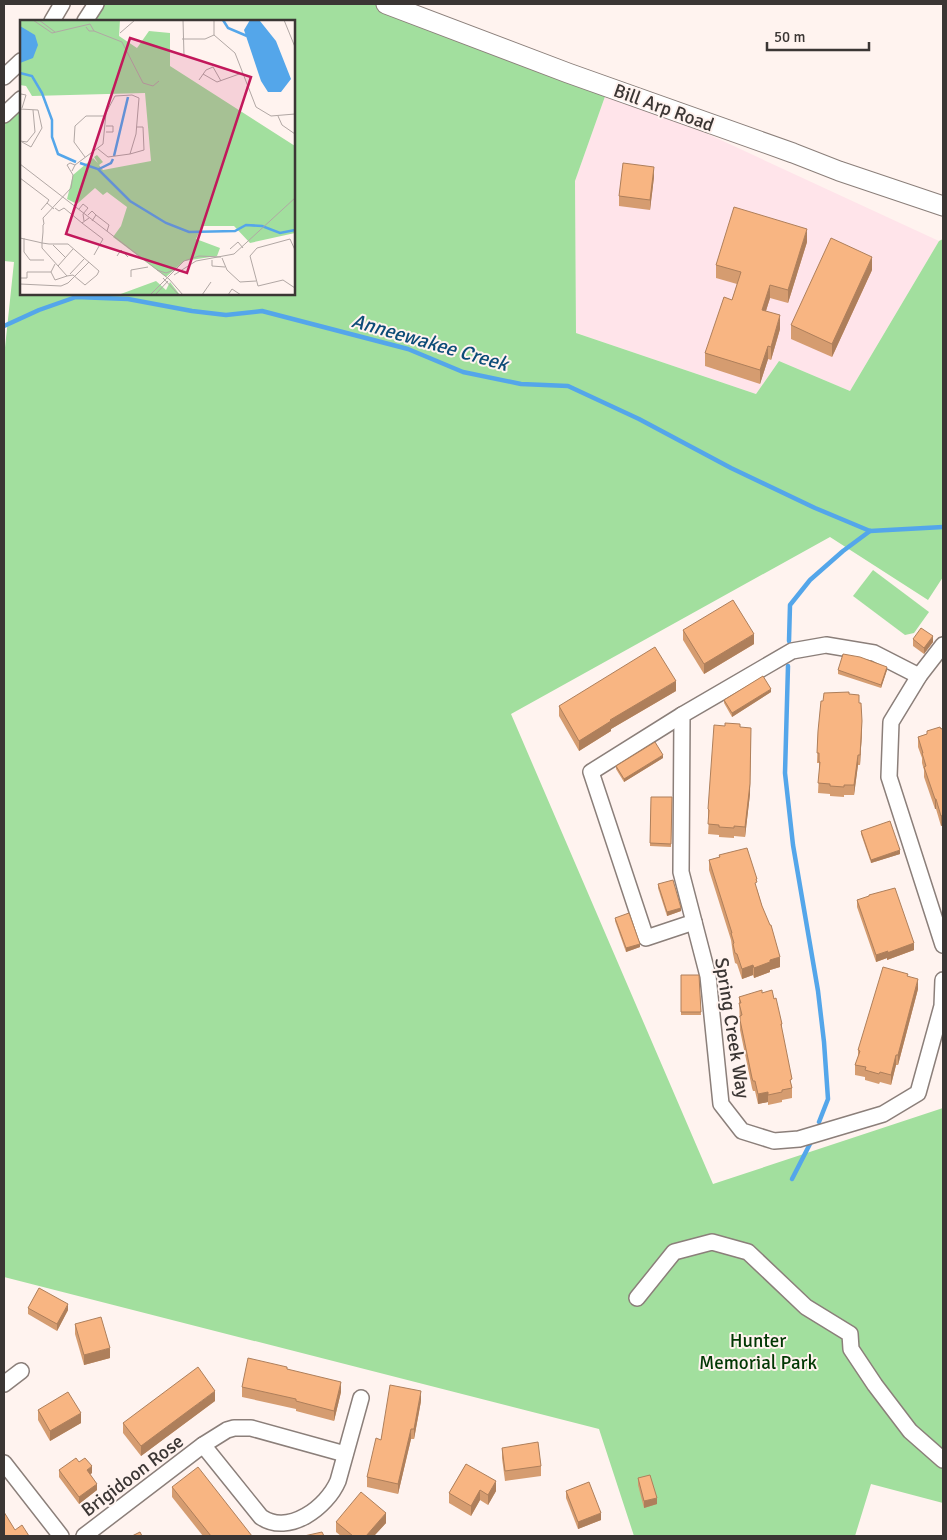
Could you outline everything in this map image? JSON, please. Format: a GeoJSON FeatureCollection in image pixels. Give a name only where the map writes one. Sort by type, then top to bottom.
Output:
{"type":"FeatureCollection","features":[{"type":"Feature","properties":{"kind":"main road","name":"Bill Arp Road"},"geometry":{"type":"LineString","coordinates":[[386,4],[568,73],[839,171],[943,206]]}},
{"type":"Feature","properties":{"kind":"street"},"geometry":{"type":"LineString","coordinates":[[53,20],[62,4]]}},
{"type":"Feature","properties":{"kind":"street"},"geometry":{"type":"LineString","coordinates":[[86,20],[96,4]]}},
{"type":"Feature","properties":{"kind":"street"},"geometry":{"type":"LineString","coordinates":[[4,77],[20,62]]}},
{"type":"Feature","properties":{"kind":"street"},"geometry":{"type":"LineString","coordinates":[[4,115],[20,100]]}},
{"type":"Feature","properties":{"kind":"street"},"geometry":{"type":"LineString","coordinates":[[694,922],[646,938],[591,772],[682,715],[792,651],[826,645],[874,653],[919,676]]}},
{"type":"Feature","properties":{"kind":"street"},"geometry":{"type":"LineString","coordinates":[[943,645],[919,676],[891,722],[889,777],[941,929],[943,945]]}},
{"type":"Feature","properties":{"kind":"street","name":"Spring Creek Way"},"geometry":{"type":"LineString","coordinates":[[682,715],[682,872],[708,976],[722,1104],[742,1131],[774,1141],[799,1139],[883,1114],[918,1094],[942,1006],[943,980]]}},
{"type":"Feature","properties":{"kind":"street"},"geometry":{"type":"LineString","coordinates":[[637,1298],[674,1252],[712,1242],[748,1252],[806,1308],[850,1334],[850,1349],[880,1392],[910,1431],[943,1460]]}},
{"type":"Feature","properties":{"kind":"street"},"geometry":{"type":"LineString","coordinates":[[4,1384],[21,1371]]}},
{"type":"Feature","properties":{"kind":"street","name":"Brigidoon Rose"},"geometry":{"type":"LineString","coordinates":[[203,1445],[257,1512],[268,1521],[283,1523],[302,1518],[317,1509],[328,1499],[334,1490],[361,1398]]}},
{"type":"Feature","properties":{"kind":"street","name":"Brigidoon Rose"},"geometry":{"type":"LineString","coordinates":[[84,1536],[203,1445],[227,1430],[251,1428],[345,1454]]}},
{"type":"Feature","properties":{"kind":"street"},"geometry":{"type":"LineString","coordinates":[[4,1463],[61,1536]]}},
{"type":"Feature","properties":{"kind":"shaded area"},"geometry":{"type":"Polygon","coordinates":[[[608,88],[939,241],[850,391],[779,361],[756,394],[576,333],[575,181],[608,88]]]}},
{"type":"Feature","properties":{"kind":"green space","name":"Hunter Memorial Park"},"geometry":{"type":"Polygon","coordinates":[[[96,4],[386,4],[608,88],[575,181],[576,333],[756,394],[779,361],[850,391],[939,241],[943,239],[943,577],[928,600],[830,537],[511,714],[713,1184],[943,1108],[943,1503],[871,1484],[855,1536],[634,1536],[599,1429],[4,1277],[4,357],[14,262],[4,261],[4,115],[20,100],[20,295],[295,295],[295,20],[86,20],[96,4]]]}},
{"type":"Feature","properties":{"kind":"green space"},"geometry":{"type":"Polygon","coordinates":[[[873,570],[929,612],[914,633],[905,635],[853,596],[873,570]]]}},
{"type":"Feature","properties":{"kind":"building"},"geometry":{"type":"Polygon","coordinates":[[[623,163],[654,167],[650,200],[619,196],[623,163]]]}},
{"type":"Feature","properties":{"kind":"building"},"geometry":{"type":"Polygon","coordinates":[[[734,207],[807,229],[788,290],[770,285],[762,310],[780,315],[771,347],[768,346],[760,370],[705,353],[724,297],[732,300],[741,272],[716,265],[734,207]]]}},
{"type":"Feature","properties":{"kind":"building"},"geometry":{"type":"Polygon","coordinates":[[[831,238],[872,257],[832,344],[791,325],[831,238]]]}},
{"type":"Feature","properties":{"kind":"building"},"geometry":{"type":"Polygon","coordinates":[[[733,600],[754,634],[704,664],[683,630],[733,600]]]}},
{"type":"Feature","properties":{"kind":"building"},"geometry":{"type":"Polygon","coordinates":[[[921,628],[933,636],[924,648],[913,639],[921,628]]]}},
{"type":"Feature","properties":{"kind":"building"},"geometry":{"type":"Polygon","coordinates":[[[655,647],[676,681],[610,720],[579,741],[559,706],[655,647]]]}},
{"type":"Feature","properties":{"kind":"building"},"geometry":{"type":"Polygon","coordinates":[[[843,654],[860,657],[887,667],[881,685],[838,670],[843,654]]]}},
{"type":"Feature","properties":{"kind":"building"},"geometry":{"type":"Polygon","coordinates":[[[763,676],[771,689],[732,713],[724,700],[763,676]]]}},
{"type":"Feature","properties":{"kind":"building"},"geometry":{"type":"Polygon","coordinates":[[[849,692],[849,694],[859,695],[862,721],[860,755],[858,755],[854,785],[844,785],[844,787],[818,783],[820,762],[819,753],[817,753],[821,701],[823,701],[824,693],[849,692]]]}},
{"type":"Feature","properties":{"kind":"building"},"geometry":{"type":"Polygon","coordinates":[[[725,723],[740,724],[740,727],[751,728],[750,784],[745,827],[719,827],[719,825],[708,824],[714,725],[725,726],[725,723]]]}},
{"type":"Feature","properties":{"kind":"building"},"geometry":{"type":"Polygon","coordinates":[[[940,727],[941,729],[943,728],[943,815],[941,816],[924,767],[926,766],[918,737],[927,734],[927,731],[940,727]]]}},
{"type":"Feature","properties":{"kind":"building"},"geometry":{"type":"Polygon","coordinates":[[[655,742],[663,755],[624,779],[616,766],[655,742]]]}},
{"type":"Feature","properties":{"kind":"building"},"geometry":{"type":"Polygon","coordinates":[[[651,797],[672,797],[671,844],[650,843],[651,797]]]}},
{"type":"Feature","properties":{"kind":"building"},"geometry":{"type":"Polygon","coordinates":[[[890,821],[900,850],[871,860],[861,831],[890,821]]]}},
{"type":"Feature","properties":{"kind":"building"},"geometry":{"type":"Polygon","coordinates":[[[747,848],[757,879],[755,883],[762,906],[771,925],[780,957],[754,968],[753,965],[742,969],[735,953],[732,933],[709,860],[720,857],[719,855],[747,848]]]}},
{"type":"Feature","properties":{"kind":"building"},"geometry":{"type":"Polygon","coordinates":[[[673,880],[681,908],[667,912],[658,884],[673,880]]]}},
{"type":"Feature","properties":{"kind":"building"},"geometry":{"type":"Polygon","coordinates":[[[895,888],[914,943],[876,955],[857,900],[895,888]]]}},
{"type":"Feature","properties":{"kind":"building"},"geometry":{"type":"Polygon","coordinates":[[[629,913],[640,944],[626,948],[615,918],[629,913]]]}},
{"type":"Feature","properties":{"kind":"building"},"geometry":{"type":"Polygon","coordinates":[[[883,967],[918,979],[891,1075],[880,1072],[879,1074],[865,1070],[866,1067],[855,1065],[883,967]]]}},
{"type":"Feature","properties":{"kind":"building"},"geometry":{"type":"Polygon","coordinates":[[[681,975],[699,975],[701,1012],[681,1012],[681,975]]]}},
{"type":"Feature","properties":{"kind":"building"},"geometry":{"type":"Polygon","coordinates":[[[762,990],[762,993],[772,990],[774,999],[776,998],[792,1079],[790,1080],[792,1088],[768,1095],[768,1092],[758,1094],[755,1081],[752,1078],[740,1020],[742,1015],[739,1003],[741,1003],[739,997],[762,990]]]}},
{"type":"Feature","properties":{"kind":"building"},"geometry":{"type":"Polygon","coordinates":[[[39,1288],[68,1304],[57,1324],[28,1308],[39,1288]]]}},
{"type":"Feature","properties":{"kind":"building"},"geometry":{"type":"Polygon","coordinates":[[[101,1317],[110,1348],[84,1355],[75,1324],[101,1317]]]}},
{"type":"Feature","properties":{"kind":"building"},"geometry":{"type":"Polygon","coordinates":[[[248,1358],[341,1382],[334,1411],[296,1401],[296,1399],[242,1387],[248,1358]]]}},
{"type":"Feature","properties":{"kind":"building"},"geometry":{"type":"Polygon","coordinates":[[[198,1367],[215,1391],[141,1446],[123,1423],[198,1367]]]}},
{"type":"Feature","properties":{"kind":"building"},"geometry":{"type":"Polygon","coordinates":[[[390,1385],[421,1391],[414,1429],[411,1429],[398,1484],[367,1477],[376,1438],[381,1440],[390,1385]]]}},
{"type":"Feature","properties":{"kind":"building"},"geometry":{"type":"Polygon","coordinates":[[[68,1392],[81,1413],[50,1431],[38,1410],[68,1392]]]}},
{"type":"Feature","properties":{"kind":"building"},"geometry":{"type":"Polygon","coordinates":[[[538,1442],[541,1466],[505,1471],[502,1448],[538,1442]]]}},
{"type":"Feature","properties":{"kind":"building"},"geometry":{"type":"Polygon","coordinates":[[[76,1458],[79,1462],[85,1458],[92,1466],[87,1470],[97,1484],[79,1497],[59,1470],[76,1458]]]}},
{"type":"Feature","properties":{"kind":"building"},"geometry":{"type":"Polygon","coordinates":[[[466,1464],[496,1481],[488,1495],[480,1490],[471,1506],[449,1493],[466,1464]]]}},
{"type":"Feature","properties":{"kind":"building"},"geometry":{"type":"Polygon","coordinates":[[[198,1467],[252,1536],[211,1536],[172,1487],[198,1467]]]}},
{"type":"Feature","properties":{"kind":"building"},"geometry":{"type":"Polygon","coordinates":[[[650,1475],[657,1498],[644,1501],[638,1478],[650,1475]]]}},
{"type":"Feature","properties":{"kind":"building"},"geometry":{"type":"Polygon","coordinates":[[[589,1482],[601,1513],[578,1522],[566,1491],[589,1482]]]}},
{"type":"Feature","properties":{"kind":"building"},"geometry":{"type":"Polygon","coordinates":[[[361,1492],[386,1513],[366,1536],[353,1536],[336,1522],[361,1492]]]}},
{"type":"Feature","properties":{"kind":"building"},"geometry":{"type":"Polygon","coordinates":[[[4,1512],[15,1530],[22,1525],[29,1536],[4,1536],[4,1512]]]}},
{"type":"Feature","properties":{"kind":"building"},"geometry":{"type":"Polygon","coordinates":[[[140,1532],[142,1536],[132,1536],[140,1532]]]}},
{"type":"Feature","properties":{"kind":"building"},"geometry":{"type":"Polygon","coordinates":[[[322,1532],[324,1536],[304,1536],[322,1532]]]}},
{"type":"Feature","properties":{"kind":"waterway","name":"Anneewakee Creek"},"geometry":{"type":"LineString","coordinates":[[4,326],[39,310],[76,297],[128,299],[192,311],[226,315],[262,311],[408,349],[463,372],[521,384],[568,386],[639,419],[731,468],[815,508],[870,531],[943,527]]}},
{"type":"Feature","properties":{"kind":"waterway"},"geometry":{"type":"LineString","coordinates":[[789,641],[790,605],[810,580],[843,551],[870,531]]}},
{"type":"Feature","properties":{"kind":"waterway"},"geometry":{"type":"LineString","coordinates":[[788,666],[785,773],[793,845],[818,991],[828,1099],[819,1122]]}},
{"type":"Feature","properties":{"kind":"waterway"},"geometry":{"type":"LineString","coordinates":[[792,1179],[812,1140]]}}]}
